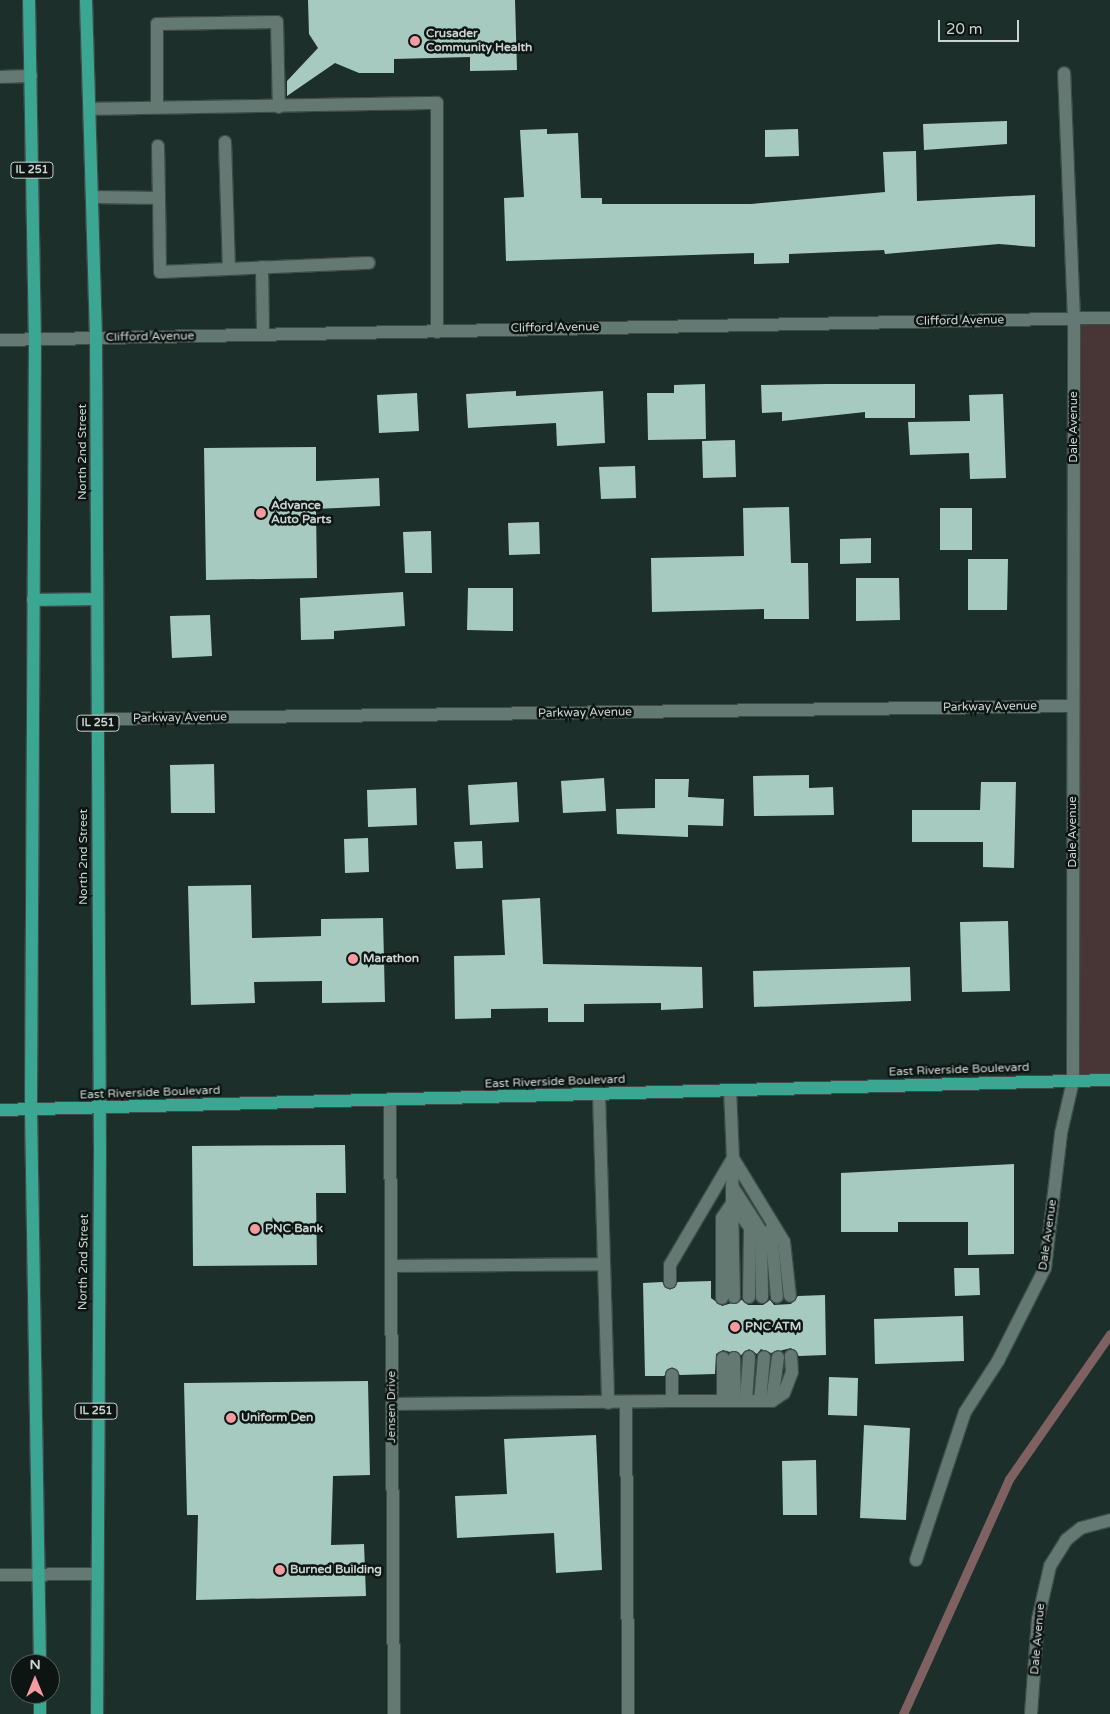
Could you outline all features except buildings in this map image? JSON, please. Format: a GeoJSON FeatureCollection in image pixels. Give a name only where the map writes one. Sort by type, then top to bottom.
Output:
{"type":"FeatureCollection","features":[{"type":"Feature","properties":{"kind":"main road","name":"IL 251"},"geometry":{"type":"LineString","coordinates":[[29,0],[34,339],[31,1109],[40,1654]]}},
{"type":"Feature","properties":{"kind":"main road","name":"North 2nd Street"},"geometry":{"type":"LineString","coordinates":[[86,0],[96,338],[100,1108],[96,1574],[97,1714]]}},
{"type":"Feature","properties":{"kind":"main road"},"geometry":{"type":"LineString","coordinates":[[33,600],[97,599]]}},
{"type":"Feature","properties":{"kind":"main road","name":"East Riverside Boulevard"},"geometry":{"type":"LineString","coordinates":[[0,1110],[1110,1080]]}},
{"type":"Feature","properties":{"kind":"street"},"geometry":{"type":"LineString","coordinates":[[157,107],[157,24],[277,22],[279,107]]}},
{"type":"Feature","properties":{"kind":"street","name":"Dale Avenue"},"geometry":{"type":"LineString","coordinates":[[916,1560],[965,1412],[998,1361],[1045,1268],[1061,1133],[1073,1081],[1074,319],[1064,73]]}},
{"type":"Feature","properties":{"kind":"street"},"geometry":{"type":"LineString","coordinates":[[0,77],[31,76]]}},
{"type":"Feature","properties":{"kind":"street"},"geometry":{"type":"LineString","coordinates":[[90,108],[279,107],[437,103],[437,332]]}},
{"type":"Feature","properties":{"kind":"street"},"geometry":{"type":"LineString","coordinates":[[225,142],[229,268]]}},
{"type":"Feature","properties":{"kind":"street"},"geometry":{"type":"LineString","coordinates":[[158,146],[160,272],[369,263]]}},
{"type":"Feature","properties":{"kind":"street"},"geometry":{"type":"LineString","coordinates":[[92,197],[159,198]]}},
{"type":"Feature","properties":{"kind":"street"},"geometry":{"type":"LineString","coordinates":[[262,267],[263,334]]}},
{"type":"Feature","properties":{"kind":"street","name":"Clifford Avenue"},"geometry":{"type":"LineString","coordinates":[[0,340],[1110,318]]}},
{"type":"Feature","properties":{"kind":"street","name":"Parkway Avenue"},"geometry":{"type":"LineString","coordinates":[[98,720],[1072,706]]}},
{"type":"Feature","properties":{"kind":"street"},"geometry":{"type":"LineString","coordinates":[[728,1298],[733,1173],[730,1090]]}},
{"type":"Feature","properties":{"kind":"street"},"geometry":{"type":"LineString","coordinates":[[599,1094],[608,1403]]}},
{"type":"Feature","properties":{"kind":"street","name":"Jensen Drive"},"geometry":{"type":"LineString","coordinates":[[390,1100],[394,1714]]}},
{"type":"Feature","properties":{"kind":"street"},"geometry":{"type":"LineString","coordinates":[[670,1282],[670,1265],[733,1158]]}},
{"type":"Feature","properties":{"kind":"street"},"geometry":{"type":"LineString","coordinates":[[733,1158],[784,1242],[783,1296],[773,1234],[733,1173]]}},
{"type":"Feature","properties":{"kind":"street"},"geometry":{"type":"LineString","coordinates":[[732,1186],[761,1231],[762,1297]]}},
{"type":"Feature","properties":{"kind":"street"},"geometry":{"type":"LineString","coordinates":[[732,1202],[750,1228],[749,1297]]}},
{"type":"Feature","properties":{"kind":"street"},"geometry":{"type":"LineString","coordinates":[[391,1266],[604,1264]]}},
{"type":"Feature","properties":{"kind":"street"},"geometry":{"type":"LineString","coordinates":[[392,1404],[766,1401],[784,1393],[792,1372],[792,1356]]}},
{"type":"Feature","properties":{"kind":"street"},"geometry":{"type":"LineString","coordinates":[[735,1401],[748,1357]]}},
{"type":"Feature","properties":{"kind":"street"},"geometry":{"type":"LineString","coordinates":[[764,1357],[766,1401]]}},
{"type":"Feature","properties":{"kind":"street"},"geometry":{"type":"LineString","coordinates":[[766,1401],[778,1357]]}},
{"type":"Feature","properties":{"kind":"street"},"geometry":{"type":"LineString","coordinates":[[729,1358],[735,1401]]}},
{"type":"Feature","properties":{"kind":"street"},"geometry":{"type":"LineString","coordinates":[[672,1375],[672,1401]]}},
{"type":"Feature","properties":{"kind":"street"},"geometry":{"type":"LineString","coordinates":[[626,1403],[628,1714]]}},
{"type":"Feature","properties":{"kind":"street","name":"Dale Avenue"},"geometry":{"type":"LineString","coordinates":[[1032,1714],[1043,1588],[1055,1553],[1066,1540],[1081,1528],[1110,1520]]}},
{"type":"Feature","properties":{"kind":"street"},"geometry":{"type":"LineString","coordinates":[[0,1576],[96,1574]]}},
{"type":"Feature","properties":{"kind":"shaded area"},"geometry":{"type":"Polygon","coordinates":[[[1110,318],[1110,1080],[1073,1081],[1074,319],[1110,318]]]}},
{"type":"Feature","properties":{"kind":"waterway"},"geometry":{"type":"LineString","coordinates":[[903,1714],[1009,1479],[1110,1334]]}},
{"type":"Feature","properties":{"kind":"place","name":"Crusader Community Health"},"geometry":{"type":"Point","coordinates":[415,41]}},
{"type":"Feature","properties":{"kind":"place","name":"Advance Auto Parts"},"geometry":{"type":"Point","coordinates":[261,513]}},
{"type":"Feature","properties":{"kind":"place","name":"Marathon"},"geometry":{"type":"Point","coordinates":[353,959]}},
{"type":"Feature","properties":{"kind":"place","name":"PNC Bank"},"geometry":{"type":"Point","coordinates":[255,1229]}},
{"type":"Feature","properties":{"kind":"place","name":"PNC ATM"},"geometry":{"type":"Point","coordinates":[735,1327]}},
{"type":"Feature","properties":{"kind":"place","name":"Uniform Den"},"geometry":{"type":"Point","coordinates":[231,1418]}},
{"type":"Feature","properties":{"kind":"place","name":"Burned Building"},"geometry":{"type":"Point","coordinates":[280,1570]}}]}
